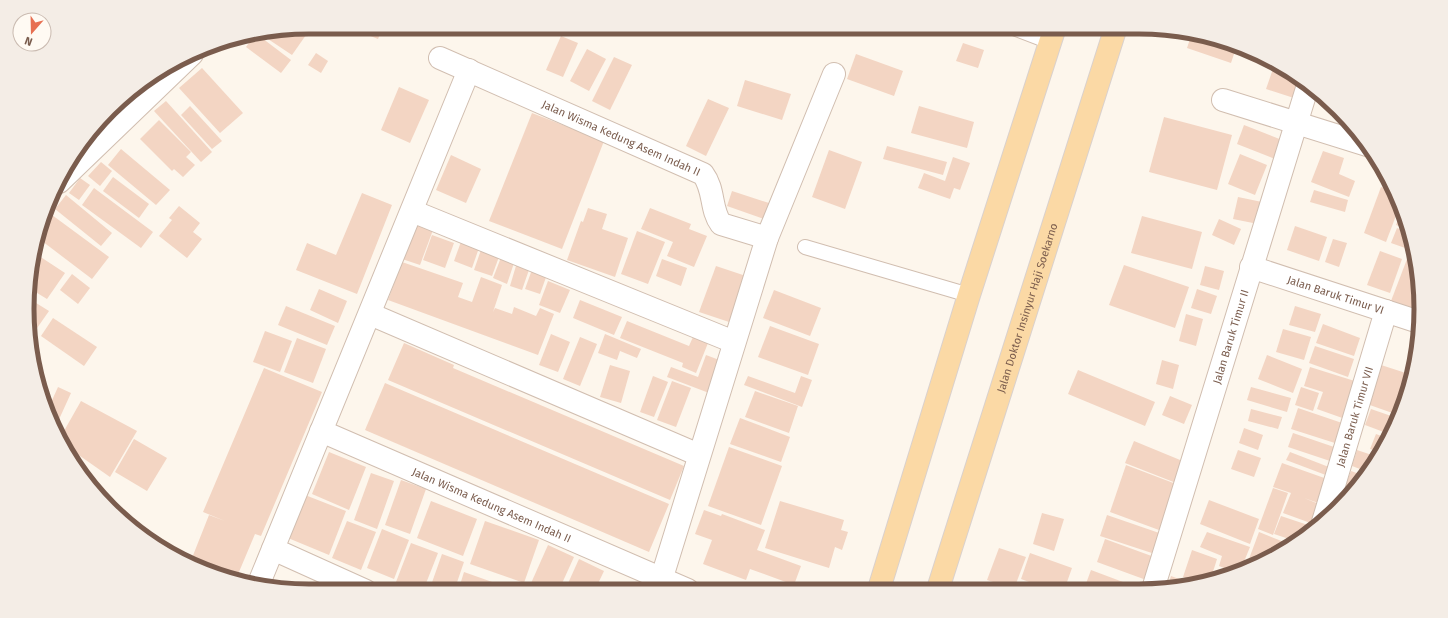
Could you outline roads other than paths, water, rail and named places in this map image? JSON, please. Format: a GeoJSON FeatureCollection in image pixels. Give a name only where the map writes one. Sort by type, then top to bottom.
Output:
{"type":"FeatureCollection","features":[{"type":"Feature","properties":{"kind":"main road","name":"Jalan Doktor Insinyur Haji Soekarno"},"geometry":{"type":"LineString","coordinates":[[940,584],[1114,34]]}},
{"type":"Feature","properties":{"kind":"main road"},"geometry":{"type":"LineString","coordinates":[[881,584],[969,295],[1053,35]]}},
{"type":"Feature","properties":{"kind":"street","name":"Jalan Wisma Kedung Asem Indah II"},"geometry":{"type":"LineString","coordinates":[[440,58],[703,174],[709,182],[716,215],[721,224],[767,238]]}},
{"type":"Feature","properties":{"kind":"street"},"geometry":{"type":"LineString","coordinates":[[72,170],[179,66]]}},
{"type":"Feature","properties":{"kind":"street"},"geometry":{"type":"LineString","coordinates":[[260,580],[469,70]]}},
{"type":"Feature","properties":{"kind":"street"},"geometry":{"type":"LineString","coordinates":[[660,584],[767,238],[834,74]]}},
{"type":"Feature","properties":{"kind":"street","name":"Jalan Baruk Timur II"},"geometry":{"type":"LineString","coordinates":[[1155,583],[1306,91]]}},
{"type":"Feature","properties":{"kind":"street"},"geometry":{"type":"LineString","coordinates":[[1223,100],[1357,142]]}},
{"type":"Feature","properties":{"kind":"street"},"geometry":{"type":"LineString","coordinates":[[412,211],[734,342]]}},
{"type":"Feature","properties":{"kind":"street","name":"Jalan Baruk Timur VI"},"geometry":{"type":"LineString","coordinates":[[1251,267],[1413,320]]}},
{"type":"Feature","properties":{"kind":"street","name":"Jalan Baruk Timur VII"},"geometry":{"type":"LineString","coordinates":[[1327,509],[1386,311]]}},
{"type":"Feature","properties":{"kind":"street"},"geometry":{"type":"LineString","coordinates":[[370,314],[699,455]]}},
{"type":"Feature","properties":{"kind":"street","name":"Jalan Wisma Kedung Asem Indah II"},"geometry":{"type":"LineString","coordinates":[[321,431],[660,584]]}},
{"type":"Feature","properties":{"kind":"street"},"geometry":{"type":"LineString","coordinates":[[273,549],[350,584]]}},
{"type":"Feature","properties":{"kind":"lane"},"geometry":{"type":"LineString","coordinates":[[805,246],[969,295]]}}]}
